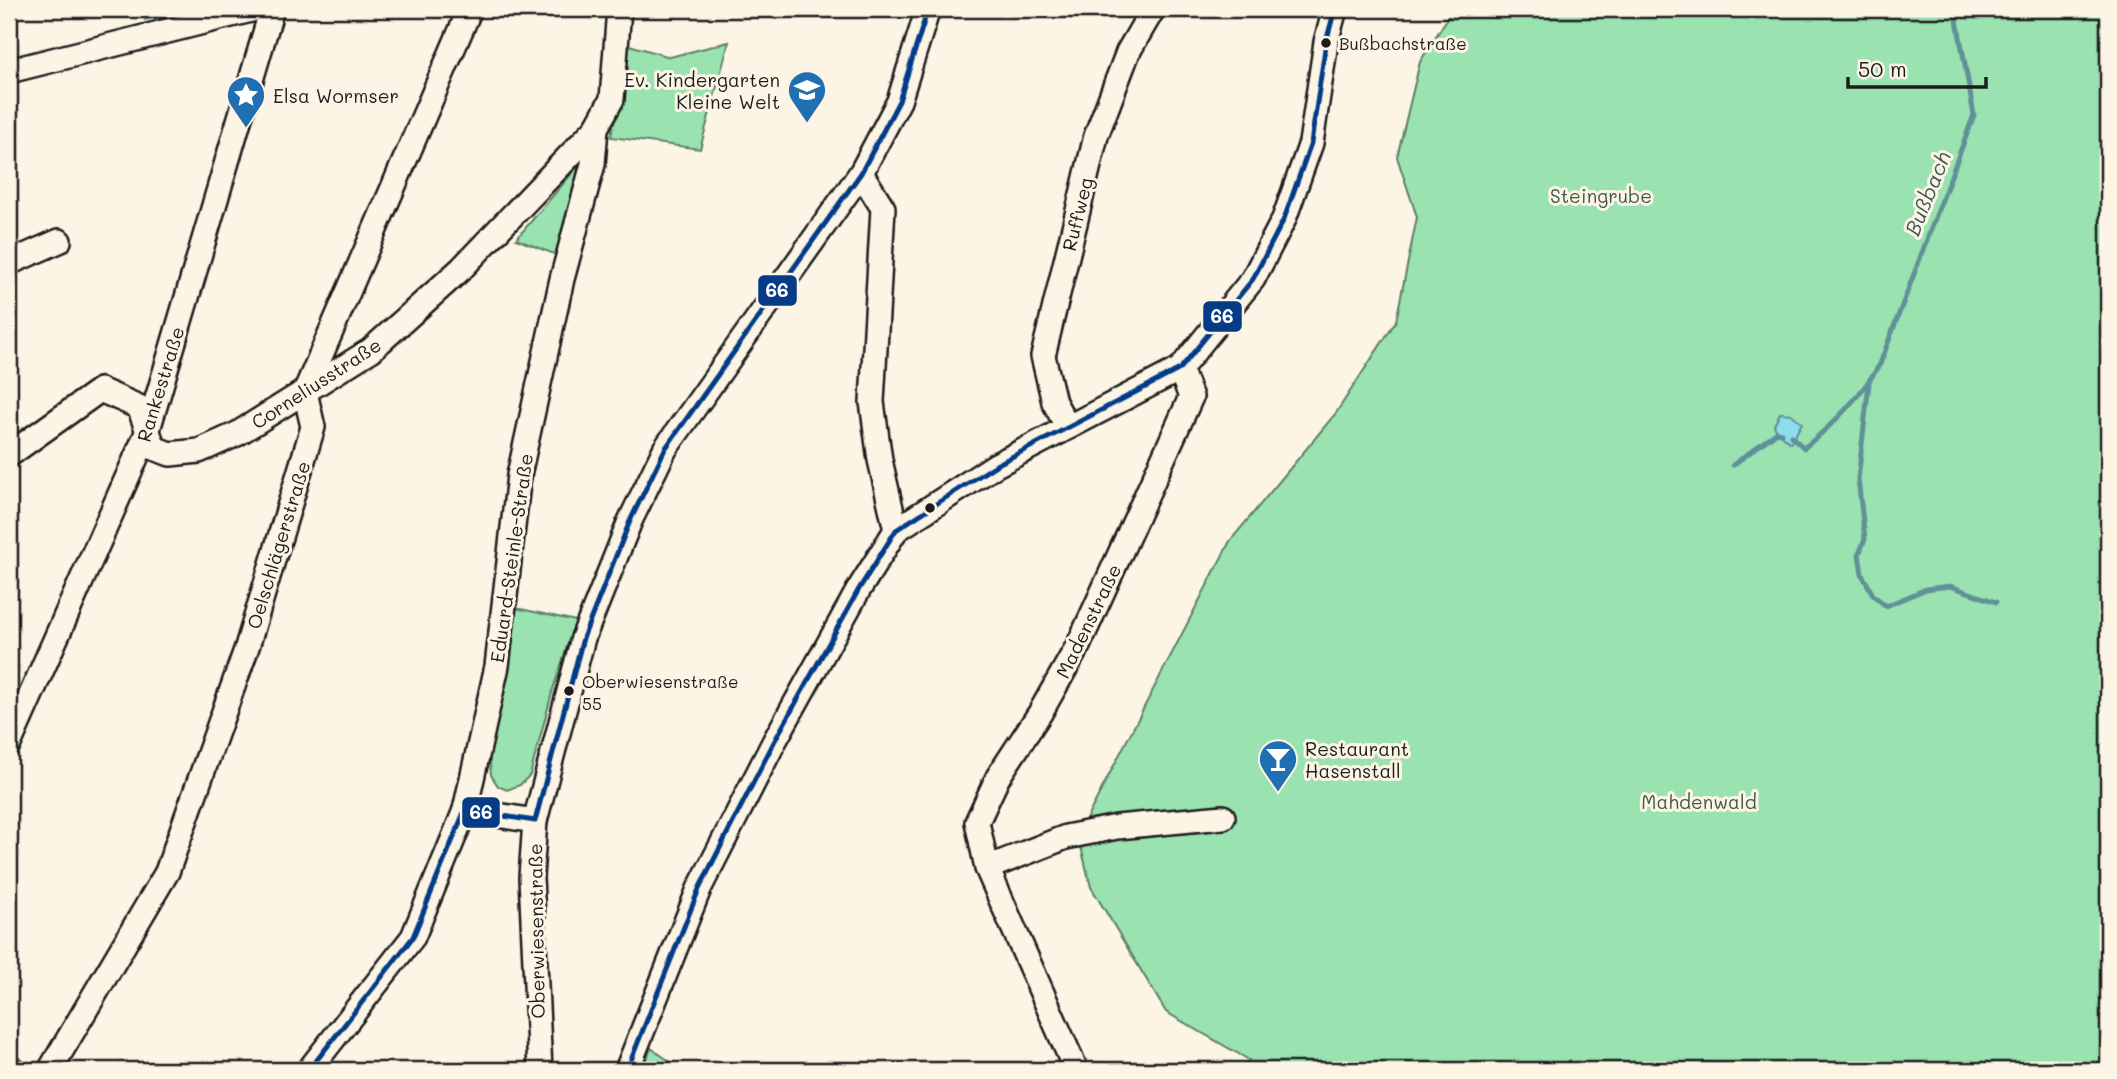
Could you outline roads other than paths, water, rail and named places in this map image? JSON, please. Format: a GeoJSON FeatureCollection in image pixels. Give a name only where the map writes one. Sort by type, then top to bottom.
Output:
{"type":"FeatureCollection","features":[{"type":"Feature","properties":{"kind":"street"},"geometry":{"type":"LineString","coordinates":[[9,71],[255,9]]}},
{"type":"Feature","properties":{"kind":"street","name":"Rankestraße"},"geometry":{"type":"LineString","coordinates":[[9,744],[147,433],[272,9]]}},
{"type":"Feature","properties":{"kind":"street"},"geometry":{"type":"LineString","coordinates":[[305,392],[470,9]]}},
{"type":"Feature","properties":{"kind":"street","name":"Eduard-Steinle-Straße"},"geometry":{"type":"LineString","coordinates":[[309,1070],[413,937],[465,810],[498,666],[519,475],[562,279],[593,164],[596,128],[612,99],[619,9]]}},
{"type":"Feature","properties":{"kind":"street","name":"Oberwiesenstraße"},"geometry":{"type":"LineString","coordinates":[[540,1070],[531,877],[535,821],[583,638],[630,522],[665,449],[861,173],[899,101],[928,9]]}},
{"type":"Feature","properties":{"kind":"street","name":"Ruffweg"},"geometry":{"type":"LineString","coordinates":[[1067,425],[1054,402],[1043,356],[1096,136],[1128,52],[1153,9]]}},
{"type":"Feature","properties":{"kind":"street"},"geometry":{"type":"LineString","coordinates":[[627,1070],[699,889],[774,742],[859,589],[896,530],[996,465],[1067,425],[1180,369],[1254,279],[1284,219],[1311,143],[1326,43],[1335,9]]}},
{"type":"Feature","properties":{"kind":"street","name":"Corneliusstraße"},"geometry":{"type":"LineString","coordinates":[[9,456],[100,390],[139,407],[154,448],[170,454],[199,451],[237,434],[370,350],[461,269],[596,128]]}},
{"type":"Feature","properties":{"kind":"street"},"geometry":{"type":"LineString","coordinates":[[861,173],[883,208],[872,402],[880,460],[896,530]]}},
{"type":"Feature","properties":{"kind":"street"},"geometry":{"type":"LineString","coordinates":[[9,263],[59,242]]}},
{"type":"Feature","properties":{"kind":"street","name":"Madenstraße"},"geometry":{"type":"LineString","coordinates":[[1076,1070],[987,868],[977,822],[998,777],[1040,713],[1079,644],[1124,547],[1191,397],[1180,369]]}},
{"type":"Feature","properties":{"kind":"street","name":"Oelschlägerstraße"},"geometry":{"type":"LineString","coordinates":[[50,1070],[167,872],[247,647],[313,427],[305,392]]}},
{"type":"Feature","properties":{"kind":"street"},"geometry":{"type":"LineString","coordinates":[[465,810],[535,821]]}},
{"type":"Feature","properties":{"kind":"street"},"geometry":{"type":"LineString","coordinates":[[987,868],[1066,837],[1117,827],[1223,817]]}},
{"type":"Feature","properties":{"kind":"water"},"geometry":{"type":"Polygon","coordinates":[[[142,9],[184,9],[145,20],[142,9]]]}},
{"type":"Feature","properties":{"kind":"water"},"geometry":{"type":"Polygon","coordinates":[[[1780,413],[1791,414],[1802,423],[1791,443],[1777,432],[1774,425],[1780,413]]]}},
{"type":"Feature","properties":{"kind":"waterway","name":"Bußbach"},"geometry":{"type":"LineString","coordinates":[[1791,436],[1804,448],[1846,409],[1880,364],[1974,115],[1955,9]]}},
{"type":"Feature","properties":{"kind":"waterway","name":"Bußbach"},"geometry":{"type":"LineString","coordinates":[[1869,383],[1858,479],[1865,539],[1859,554],[1862,574],[1873,595],[1886,606],[1926,589],[1950,586],[1996,602]]}},
{"type":"Feature","properties":{"kind":"waterway","name":"Bußbach"},"geometry":{"type":"LineString","coordinates":[[1733,465],[1777,432],[1781,433]]}},
{"type":"Feature","properties":{"kind":"place","name":"Bußbachstraße"},"geometry":{"type":"Point","coordinates":[1326,43]}},
{"type":"Feature","properties":{"kind":"place","name":"Ev. Kindergarten Kleine Welt"},"geometry":{"type":"Point","coordinates":[807,124]}},
{"type":"Feature","properties":{"kind":"place","name":"Elsa Wormser"},"geometry":{"type":"Point","coordinates":[246,129]}},
{"type":"Feature","properties":{"kind":"place","name":"Oberwiesenstraße 55"},"geometry":{"type":"Point","coordinates":[569,691]}},
{"type":"Feature","properties":{"kind":"place","name":"Restaurant Hasenstall"},"geometry":{"type":"Point","coordinates":[1278,793]}},
{"type":"Feature","properties":{"kind":"park label","name":"Steingrube"},"geometry":{"type":"Point","coordinates":[1601,195]}},
{"type":"Feature","properties":{"kind":"park label","name":"Mahdenwald"},"geometry":{"type":"Point","coordinates":[1699,801]}}]}
